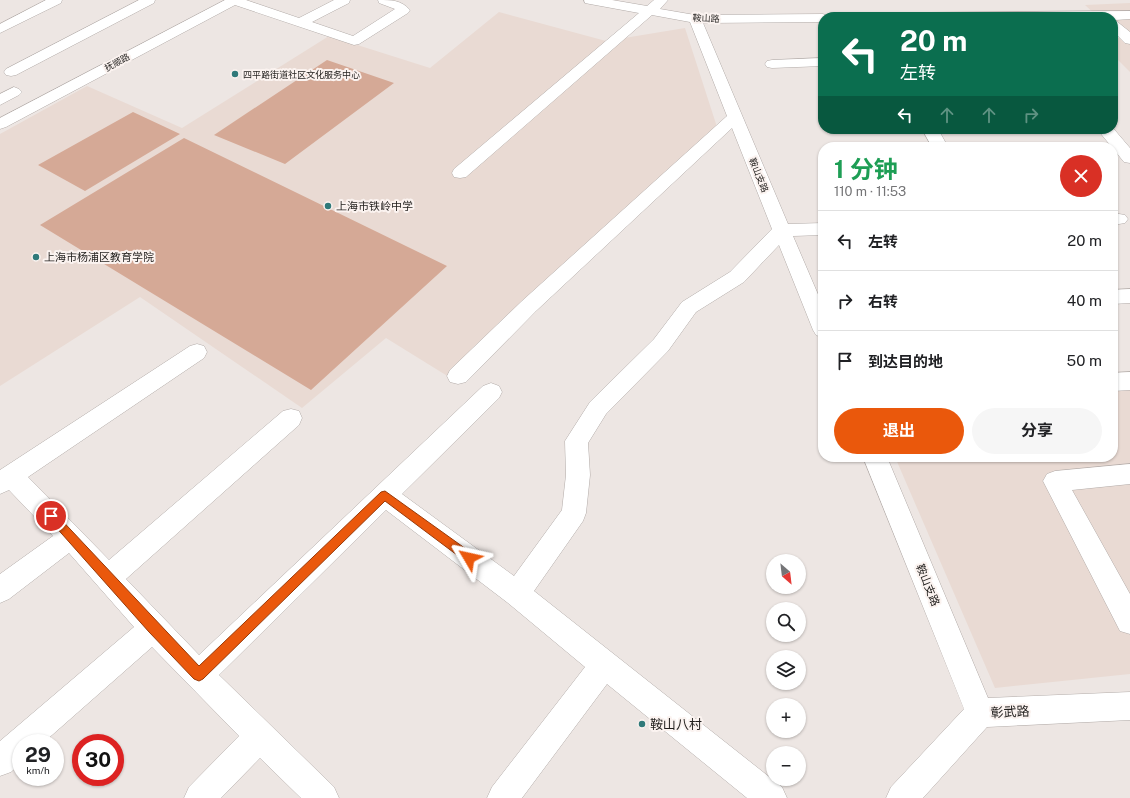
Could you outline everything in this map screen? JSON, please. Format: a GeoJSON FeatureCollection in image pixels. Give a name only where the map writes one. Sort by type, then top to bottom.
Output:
{"type":"FeatureCollection","features":[{"type":"Feature","properties":{"kind":"street"},"geometry":{"type":"LineString","coordinates":[[0,29],[56,0]]}},
{"type":"Feature","properties":{"kind":"street"},"geometry":{"type":"LineString","coordinates":[[11,72],[149,0]]}},
{"type":"Feature","properties":{"kind":"street"},"geometry":{"type":"LineString","coordinates":[[234,0],[354,42],[403,10],[399,5],[384,0]]}},
{"type":"Feature","properties":{"kind":"street","name":"抚顺路"},"geometry":{"type":"LineString","coordinates":[[0,124],[234,0]]}},
{"type":"Feature","properties":{"kind":"street"},"geometry":{"type":"LineString","coordinates":[[300,23],[344,0]]}},
{"type":"Feature","properties":{"kind":"street","name":"鞍山路"},"geometry":{"type":"LineString","coordinates":[[590,0],[609,2],[695,19],[818,18]]}},
{"type":"Feature","properties":{"kind":"street"},"geometry":{"type":"LineString","coordinates":[[460,173],[662,0]]}},
{"type":"Feature","properties":{"kind":"street"},"geometry":{"type":"LineString","coordinates":[[121,2],[136,6]]}},
{"type":"Feature","properties":{"kind":"street"},"geometry":{"type":"LineString","coordinates":[[996,5],[1002,12]]}},
{"type":"Feature","properties":{"kind":"street"},"geometry":{"type":"LineString","coordinates":[[776,6],[783,18]]}},
{"type":"Feature","properties":{"kind":"street"},"geometry":{"type":"LineString","coordinates":[[1118,17],[1130,15]]}},
{"type":"Feature","properties":{"kind":"street","name":"鞍山支路"},"geometry":{"type":"LineString","coordinates":[[695,19],[818,318]]}},
{"type":"Feature","properties":{"kind":"street"},"geometry":{"type":"LineString","coordinates":[[1118,29],[1130,40]]}},
{"type":"Feature","properties":{"kind":"street"},"geometry":{"type":"LineString","coordinates":[[772,64],[818,62]]}},
{"type":"Feature","properties":{"kind":"street"},"geometry":{"type":"LineString","coordinates":[[0,87],[14,92],[0,100]]}},
{"type":"Feature","properties":{"kind":"street"},"geometry":{"type":"LineString","coordinates":[[458,376],[529,306],[735,117]]}},
{"type":"Feature","properties":{"kind":"street"},"geometry":{"type":"LineString","coordinates":[[1108,134],[1116,142]]}},
{"type":"Feature","properties":{"kind":"street"},"geometry":{"type":"LineString","coordinates":[[1118,145],[1130,158]]}},
{"type":"Feature","properties":{"kind":"street"},"geometry":{"type":"LineString","coordinates":[[518,594],[574,513],[578,475],[576,441],[598,408],[661,345],[689,307],[737,277],[782,230],[818,229]]}},
{"type":"Feature","properties":{"kind":"street"},"geometry":{"type":"LineString","coordinates":[[1118,297],[1130,296]]}},
{"type":"Feature","properties":{"kind":"street"},"geometry":{"type":"LineString","coordinates":[[197,352],[5,479],[71,537],[153,628],[323,798]]}},
{"type":"Feature","properties":{"kind":"street"},"geometry":{"type":"LineString","coordinates":[[1118,382],[1130,381]]}},
{"type":"Feature","properties":{"kind":"street"},"geometry":{"type":"LineString","coordinates":[[199,675],[491,392]]}},
{"type":"Feature","properties":{"kind":"street"},"geometry":{"type":"LineString","coordinates":[[108,578],[291,418]]}},
{"type":"Feature","properties":{"kind":"street","name":"鞍山支路"},"geometry":{"type":"LineString","coordinates":[[877,462],[980,714]]}},
{"type":"Feature","properties":{"kind":"street"},"geometry":{"type":"LineString","coordinates":[[1130,474],[1055,481],[1130,622]]}},
{"type":"Feature","properties":{"kind":"street"},"geometry":{"type":"LineString","coordinates":[[385,495],[518,594],[771,798]]}},
{"type":"Feature","properties":{"kind":"street"},"geometry":{"type":"LineString","coordinates":[[0,590],[71,537]]}},
{"type":"Feature","properties":{"kind":"street"},"geometry":{"type":"LineString","coordinates":[[0,761],[153,628]]}},
{"type":"Feature","properties":{"kind":"street"},"geometry":{"type":"LineString","coordinates":[[503,798],[605,664]]}},
{"type":"Feature","properties":{"kind":"street","name":"彰武路"},"geometry":{"type":"LineString","coordinates":[[902,798],[980,714],[1130,706]]}},
{"type":"Feature","properties":{"kind":"street"},"geometry":{"type":"LineString","coordinates":[[200,798],[260,736]]}},
{"type":"Feature","properties":{"kind":"shaded area"},"geometry":{"type":"Polygon","coordinates":[[[1130,3],[1130,72],[1118,60],[1118,38],[1120,38],[1118,36],[1118,12],[1093,12],[1085,5],[1130,3]]]}},
{"type":"Feature","properties":{"kind":"shaded area","name":"上海市铁岭中学"},"geometry":{"type":"Polygon","coordinates":[[[499,12],[606,41],[685,28],[717,127],[449,377],[386,338],[302,408],[140,297],[0,386],[0,134],[87,86],[182,128],[329,36],[430,68],[499,12]]]}},
{"type":"Feature","properties":{"kind":"shaded area"},"geometry":{"type":"Polygon","coordinates":[[[327,60],[394,83],[285,164],[214,135],[327,60]]]}},
{"type":"Feature","properties":{"kind":"shaded area"},"geometry":{"type":"Polygon","coordinates":[[[133,112],[180,134],[85,191],[38,165],[133,112]]]}},
{"type":"Feature","properties":{"kind":"shaded area"},"geometry":{"type":"Polygon","coordinates":[[[184,138],[447,266],[311,390],[40,225],[184,138]]]}},
{"type":"Feature","properties":{"kind":"shaded area"},"geometry":{"type":"Polygon","coordinates":[[[1130,382],[1130,674],[995,688],[897,462],[1118,462],[1118,383],[1130,382]]]}},
{"type":"Feature","properties":{"kind":"place","name":"四平路街道社区文化服务中心"},"geometry":{"type":"Point","coordinates":[235,74]}},
{"type":"Feature","properties":{"kind":"place","name":"上海市铁岭中学"},"geometry":{"type":"Point","coordinates":[328,206]}},
{"type":"Feature","properties":{"kind":"place","name":"上海市杨浦区教育学院"},"geometry":{"type":"Point","coordinates":[36,257]}},
{"type":"Feature","properties":{"kind":"place","name":"鞍山八村"},"geometry":{"type":"Point","coordinates":[642,724]}},
{"type":"Feature","properties":{"kind":"route"},"geometry":{"type":"LineString","coordinates":[[51,516],[153,628],[199,675],[385,495],[469,558]]}}]}
